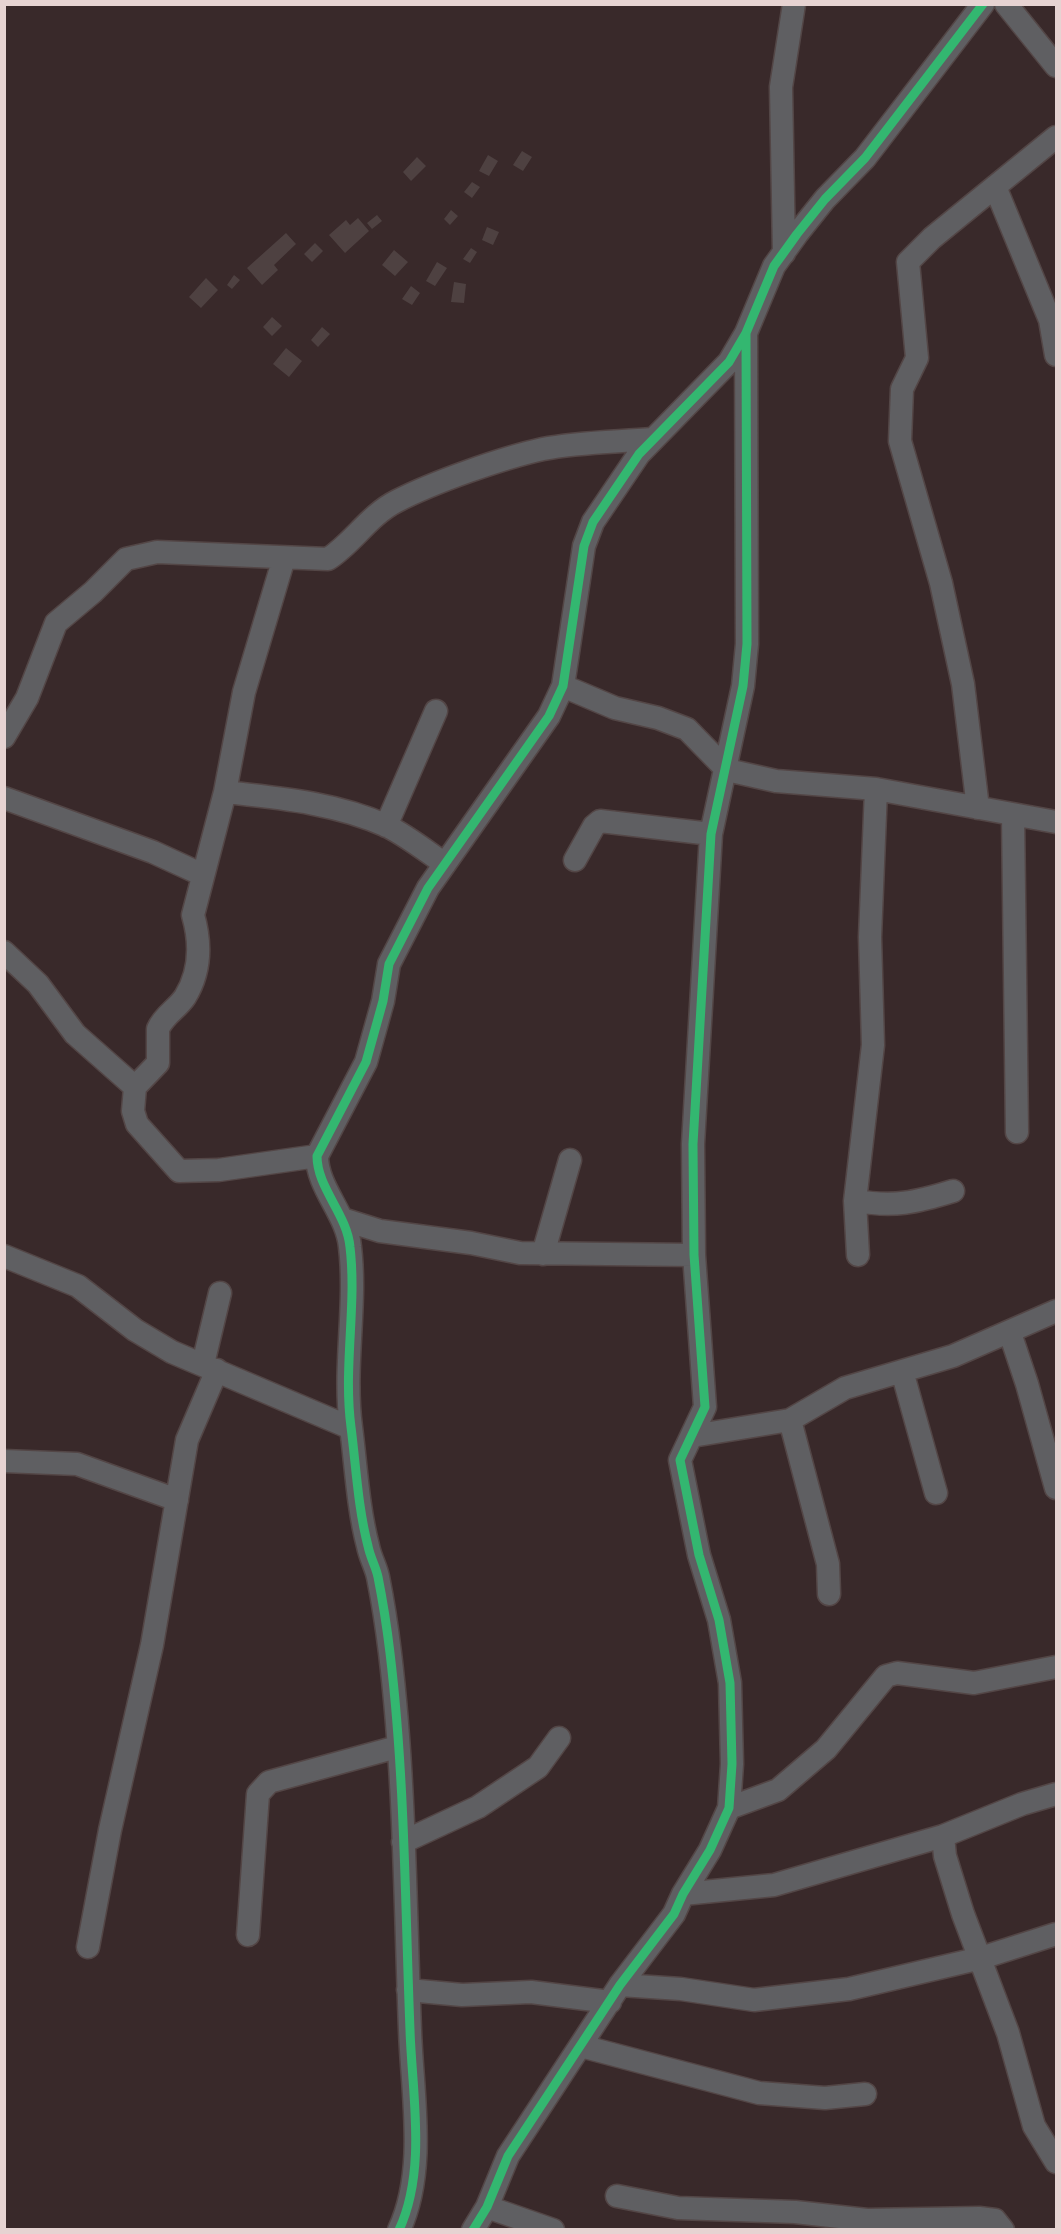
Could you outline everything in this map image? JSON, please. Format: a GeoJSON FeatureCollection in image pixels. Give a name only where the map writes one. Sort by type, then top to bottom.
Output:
{"type":"FeatureCollection","features":[{"type":"Feature","properties":{"kind":"street"},"geometry":{"type":"LineString","coordinates":[[784,253],[781,87],[794,4]]}},
{"type":"Feature","properties":{"kind":"street"},"geometry":{"type":"LineString","coordinates":[[399,2229],[409,2203],[414,2150],[403,1842],[390,1653],[377,1575],[366,1536],[351,1428],[348,1343],[352,1269],[349,1235],[317,1172],[317,1156],[366,1062],[383,1001],[389,964],[428,888],[549,716],[563,686],[584,546],[593,522],[639,453],[729,362],[746,333],[774,267],[825,199],[864,158],[983,4]]}},
{"type":"Feature","properties":{"kind":"street"},"geometry":{"type":"LineString","coordinates":[[1006,4],[1056,66]]}},
{"type":"Feature","properties":{"kind":"street"},"geometry":{"type":"LineString","coordinates":[[978,808],[963,684],[941,583],[900,441],[902,389],[917,358],[908,262],[932,238],[996,189],[1056,137]]}},
{"type":"Feature","properties":{"kind":"street"},"geometry":{"type":"LineString","coordinates":[[996,189],[1050,320],[1056,355]]}},
{"type":"Feature","properties":{"kind":"street"},"geometry":{"type":"LineString","coordinates":[[473,2229],[486,2207],[508,2156],[615,1993],[674,1914],[682,1894],[710,1850],[729,1808],[732,1764],[730,1683],[719,1620],[699,1555],[680,1460],[705,1407],[694,1256],[693,1144],[711,834],[727,770],[743,686],[747,644],[746,333]]}},
{"type":"Feature","properties":{"kind":"street"},"geometry":{"type":"LineString","coordinates":[[4,737],[27,698],[56,623],[93,592],[126,559],[157,552],[328,559],[344,549],[374,517],[396,501],[470,472],[544,449],[652,439]]}},
{"type":"Feature","properties":{"kind":"street"},"geometry":{"type":"LineString","coordinates":[[284,558],[244,692],[225,792],[193,915],[198,936],[199,963],[186,996],[158,1029],[158,1063],[135,1087],[133,1111],[137,1124],[179,1171],[219,1170],[317,1156]]}},
{"type":"Feature","properties":{"kind":"street"},"geometry":{"type":"LineString","coordinates":[[563,686],[615,708],[658,718],[687,729],[727,770],[776,781],[876,789],[1056,822]]}},
{"type":"Feature","properties":{"kind":"street"},"geometry":{"type":"LineString","coordinates":[[386,826],[436,711]]}},
{"type":"Feature","properties":{"kind":"street"},"geometry":{"type":"LineString","coordinates":[[858,1255],[855,1201],[873,1045],[870,937],[876,789]]}},
{"type":"Feature","properties":{"kind":"street"},"geometry":{"type":"LineString","coordinates":[[225,792],[309,802],[386,826],[445,864]]}},
{"type":"Feature","properties":{"kind":"street"},"geometry":{"type":"LineString","coordinates":[[4,798],[153,852],[203,875]]}},
{"type":"Feature","properties":{"kind":"street"},"geometry":{"type":"LineString","coordinates":[[1013,815],[1017,1132]]}},
{"type":"Feature","properties":{"kind":"street"},"geometry":{"type":"LineString","coordinates":[[575,860],[594,826],[600,822],[711,834]]}},
{"type":"Feature","properties":{"kind":"street"},"geometry":{"type":"LineString","coordinates":[[4,952],[38,984],[75,1034],[135,1087]]}},
{"type":"Feature","properties":{"kind":"street"},"geometry":{"type":"LineString","coordinates":[[543,1254],[570,1160]]}},
{"type":"Feature","properties":{"kind":"street"},"geometry":{"type":"LineString","coordinates":[[855,1201],[887,1206],[919,1202],[953,1191]]}},
{"type":"Feature","properties":{"kind":"street"},"geometry":{"type":"LineString","coordinates":[[342,1219],[380,1231],[471,1243],[520,1253],[694,1256]]}},
{"type":"Feature","properties":{"kind":"street"},"geometry":{"type":"LineString","coordinates":[[4,1256],[78,1286],[135,1330],[172,1352],[351,1428]]}},
{"type":"Feature","properties":{"kind":"street"},"geometry":{"type":"LineString","coordinates":[[88,1947],[110,1830],[152,1645],[187,1440],[210,1367],[220,1293]]}},
{"type":"Feature","properties":{"kind":"street"},"geometry":{"type":"LineString","coordinates":[[692,1436],[790,1420],[845,1388],[953,1356],[1056,1311]]}},
{"type":"Feature","properties":{"kind":"street"},"geometry":{"type":"LineString","coordinates":[[1010,1333],[1056,1488]]}},
{"type":"Feature","properties":{"kind":"street"},"geometry":{"type":"LineString","coordinates":[[902,1371],[936,1493]]}},
{"type":"Feature","properties":{"kind":"street"},"geometry":{"type":"LineString","coordinates":[[790,1420],[828,1564],[830,1594]]}},
{"type":"Feature","properties":{"kind":"street"},"geometry":{"type":"LineString","coordinates":[[4,1461],[77,1464],[177,1500]]}},
{"type":"Feature","properties":{"kind":"street"},"geometry":{"type":"LineString","coordinates":[[729,1808],[756,1800],[786,1784],[826,1749],[886,1676],[897,1673],[974,1683],[1056,1666]]}},
{"type":"Feature","properties":{"kind":"street"},"geometry":{"type":"LineString","coordinates":[[403,1842],[478,1807],[538,1767],[559,1738]]}},
{"type":"Feature","properties":{"kind":"street"},"geometry":{"type":"LineString","coordinates":[[248,1935],[258,1794],[269,1782],[397,1747]]}},
{"type":"Feature","properties":{"kind":"street"},"geometry":{"type":"LineString","coordinates":[[682,1894],[774,1885],[944,1836],[1022,1804],[1056,1794]]}},
{"type":"Feature","properties":{"kind":"street"},"geometry":{"type":"LineString","coordinates":[[944,1836],[945,1856],[963,1914],[1008,2032],[1034,2126],[1056,2162]]}},
{"type":"Feature","properties":{"kind":"street"},"geometry":{"type":"LineString","coordinates":[[408,1990],[462,1995],[531,1992],[615,1993],[681,1989],[754,2000],[849,1989],[981,1958],[1056,1934]]}},
{"type":"Feature","properties":{"kind":"street"},"geometry":{"type":"LineString","coordinates":[[581,2046],[759,2093],[825,2098],[865,2094]]}},
{"type":"Feature","properties":{"kind":"street"},"geometry":{"type":"LineString","coordinates":[[617,2196],[678,2208],[795,2212],[867,2220],[979,2218],[995,2220],[1003,2229]]}},
{"type":"Feature","properties":{"kind":"street"},"geometry":{"type":"LineString","coordinates":[[486,2207],[553,2229]]}},
{"type":"Feature","properties":{"kind":"building"},"geometry":{"type":"Polygon","coordinates":[[[522,151],[532,157],[523,171],[513,165],[522,151]]]}},
{"type":"Feature","properties":{"kind":"building"},"geometry":{"type":"Polygon","coordinates":[[[488,155],[498,161],[489,176],[479,171],[488,155]]]}},
{"type":"Feature","properties":{"kind":"building"},"geometry":{"type":"Polygon","coordinates":[[[417,157],[426,166],[411,181],[403,172],[417,157]]]}},
{"type":"Feature","properties":{"kind":"building"},"geometry":{"type":"Polygon","coordinates":[[[472,182],[480,187],[472,198],[464,192],[472,182]]]}},
{"type":"Feature","properties":{"kind":"building"},"geometry":{"type":"Polygon","coordinates":[[[451,210],[458,216],[450,225],[444,219],[451,210]]]}},
{"type":"Feature","properties":{"kind":"building"},"geometry":{"type":"Polygon","coordinates":[[[377,215],[382,221],[372,229],[367,223],[377,215]]]}},
{"type":"Feature","properties":{"kind":"building"},"geometry":{"type":"Polygon","coordinates":[[[358,218],[369,231],[345,253],[329,235],[346,220],[350,225],[358,218]]]}},
{"type":"Feature","properties":{"kind":"building"},"geometry":{"type":"Polygon","coordinates":[[[487,227],[499,232],[493,245],[482,240],[487,227]]]}},
{"type":"Feature","properties":{"kind":"building"},"geometry":{"type":"Polygon","coordinates":[[[286,233],[296,244],[274,265],[278,270],[262,285],[247,268],[286,233]]]}},
{"type":"Feature","properties":{"kind":"building"},"geometry":{"type":"Polygon","coordinates":[[[315,243],[323,251],[312,262],[304,254],[315,243]]]}},
{"type":"Feature","properties":{"kind":"building"},"geometry":{"type":"Polygon","coordinates":[[[471,248],[477,252],[470,263],[463,259],[471,248]]]}},
{"type":"Feature","properties":{"kind":"building"},"geometry":{"type":"Polygon","coordinates":[[[394,250],[408,262],[395,276],[382,265],[394,250]]]}},
{"type":"Feature","properties":{"kind":"building"},"geometry":{"type":"Polygon","coordinates":[[[437,262],[447,268],[435,286],[426,281],[437,262]]]}},
{"type":"Feature","properties":{"kind":"building"},"geometry":{"type":"Polygon","coordinates":[[[234,275],[240,280],[232,289],[227,285],[234,275]]]}},
{"type":"Feature","properties":{"kind":"building"},"geometry":{"type":"Polygon","coordinates":[[[206,278],[218,290],[201,308],[189,297],[206,278]]]}},
{"type":"Feature","properties":{"kind":"building"},"geometry":{"type":"Polygon","coordinates":[[[454,282],[466,284],[464,303],[451,302],[454,282]]]}},
{"type":"Feature","properties":{"kind":"building"},"geometry":{"type":"Polygon","coordinates":[[[411,286],[420,293],[412,305],[402,299],[411,286]]]}},
{"type":"Feature","properties":{"kind":"building"},"geometry":{"type":"Polygon","coordinates":[[[272,317],[282,326],[272,336],[263,327],[272,317]]]}},
{"type":"Feature","properties":{"kind":"building"},"geometry":{"type":"Polygon","coordinates":[[[322,327],[330,334],[318,347],[311,340],[322,327]]]}},
{"type":"Feature","properties":{"kind":"building"},"geometry":{"type":"Polygon","coordinates":[[[286,348],[302,361],[289,377],[273,364],[286,348]]]}},
{"type":"Feature","properties":{"kind":"cycle path"},"geometry":{"type":"LineString","coordinates":[[399,2230],[408,2207],[413,2182],[416,2131],[399,1747],[386,1625],[378,1577],[362,1517],[351,1427],[348,1382],[352,1292],[350,1247],[344,1223],[318,1168],[317,1156],[366,1062],[383,1001],[389,964],[428,888],[549,716],[563,686],[584,546],[593,522],[639,454],[729,362],[746,333],[774,266],[825,199],[865,158],[983,4]]}},
{"type":"Feature","properties":{"kind":"cycle path"},"geometry":{"type":"LineString","coordinates":[[473,2230],[487,2207],[508,2156],[620,1985],[674,1914],[683,1894],[710,1850],[729,1808],[732,1764],[730,1683],[719,1620],[699,1555],[680,1460],[705,1407],[694,1255],[693,1144],[711,834],[743,686],[747,644],[746,333]]}}]}
